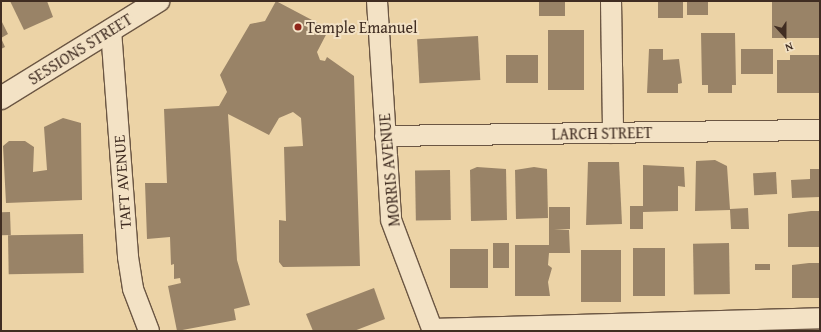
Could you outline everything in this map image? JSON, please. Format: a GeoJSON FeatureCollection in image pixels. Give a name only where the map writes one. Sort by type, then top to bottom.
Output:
{"type":"FeatureCollection","features":[{"type":"Feature","properties":{"kind":"street","name":"SESSIONS STREET"},"geometry":{"type":"LineString","coordinates":[[1,98],[158,1]]}},
{"type":"Feature","properties":{"kind":"street","name":"MORRIS AVENUE"},"geometry":{"type":"LineString","coordinates":[[377,1],[385,136],[395,238],[432,330]]}},
{"type":"Feature","properties":{"kind":"street"},"geometry":{"type":"LineString","coordinates":[[611,1],[613,133]]}},
{"type":"Feature","properties":{"kind":"street","name":"TAFT AVENUE"},"geometry":{"type":"LineString","coordinates":[[111,30],[128,257],[133,288],[150,331]]}},
{"type":"Feature","properties":{"kind":"street","name":"LARCH STREET"},"geometry":{"type":"LineString","coordinates":[[385,136],[820,130]]}},
{"type":"Feature","properties":{"kind":"street"},"geometry":{"type":"LineString","coordinates":[[432,330],[820,318]]}},
{"type":"Feature","properties":{"kind":"building"},"geometry":{"type":"Polygon","coordinates":[[[10,1],[47,1],[53,17],[24,30],[10,1]]]}},
{"type":"Feature","properties":{"kind":"building"},"geometry":{"type":"Polygon","coordinates":[[[276,1],[329,29],[317,52],[320,60],[325,61],[327,57],[354,76],[360,266],[283,267],[279,262],[279,220],[286,221],[284,147],[303,146],[301,118],[293,112],[279,118],[269,135],[228,114],[237,260],[250,305],[234,309],[236,320],[177,331],[168,286],[181,283],[180,278],[174,279],[174,264],[171,265],[170,237],[147,239],[145,183],[167,183],[164,109],[219,106],[227,92],[220,75],[250,24],[265,21],[276,1]]]}},
{"type":"Feature","properties":{"kind":"building"},"geometry":{"type":"Polygon","coordinates":[[[539,1],[565,1],[565,16],[539,16],[539,1]]]}},
{"type":"Feature","properties":{"kind":"building"},"geometry":{"type":"Polygon","coordinates":[[[658,1],[683,1],[683,18],[658,18],[658,1]]]}},
{"type":"Feature","properties":{"kind":"building"},"geometry":{"type":"Polygon","coordinates":[[[687,1],[708,1],[708,15],[687,15],[687,1]]]}},
{"type":"Feature","properties":{"kind":"building"},"geometry":{"type":"Polygon","coordinates":[[[772,1],[820,1],[820,38],[772,38],[772,1]]]}},
{"type":"Feature","properties":{"kind":"building"},"geometry":{"type":"Polygon","coordinates":[[[1,20],[8,34],[1,38],[1,20]]]}},
{"type":"Feature","properties":{"kind":"building"},"geometry":{"type":"Polygon","coordinates":[[[548,30],[584,30],[584,90],[548,90],[548,30]]]}},
{"type":"Feature","properties":{"kind":"building"},"geometry":{"type":"Polygon","coordinates":[[[701,33],[735,33],[736,85],[732,85],[732,93],[708,93],[708,85],[702,85],[701,33]]]}},
{"type":"Feature","properties":{"kind":"building"},"geometry":{"type":"Polygon","coordinates":[[[478,36],[480,80],[419,83],[417,39],[478,36]]]}},
{"type":"Feature","properties":{"kind":"building"},"geometry":{"type":"Polygon","coordinates":[[[1,38],[5,47],[1,49],[1,38]]]}},
{"type":"Feature","properties":{"kind":"building"},"geometry":{"type":"Polygon","coordinates":[[[649,49],[663,49],[663,60],[679,59],[682,83],[678,84],[678,93],[647,93],[649,49]]]}},
{"type":"Feature","properties":{"kind":"building"},"geometry":{"type":"Polygon","coordinates":[[[741,49],[773,49],[773,74],[741,74],[741,49]]]}},
{"type":"Feature","properties":{"kind":"building"},"geometry":{"type":"Polygon","coordinates":[[[506,55],[538,55],[538,83],[506,83],[506,55]]]}},
{"type":"Feature","properties":{"kind":"building"},"geometry":{"type":"Polygon","coordinates":[[[790,55],[820,55],[820,93],[777,93],[777,60],[790,60],[790,55]]]}},
{"type":"Feature","properties":{"kind":"building"},"geometry":{"type":"Polygon","coordinates":[[[63,118],[81,123],[82,200],[6,203],[3,146],[9,141],[25,141],[34,147],[33,172],[47,170],[44,127],[63,118]]]}},
{"type":"Feature","properties":{"kind":"building"},"geometry":{"type":"Polygon","coordinates":[[[715,160],[727,166],[730,209],[748,208],[749,229],[731,229],[730,210],[695,211],[696,161],[715,160]]]}},
{"type":"Feature","properties":{"kind":"building"},"geometry":{"type":"Polygon","coordinates":[[[588,162],[619,162],[622,224],[586,225],[588,162]]]}},
{"type":"Feature","properties":{"kind":"building"},"geometry":{"type":"Polygon","coordinates":[[[643,165],[684,167],[685,187],[678,186],[678,211],[643,212],[643,229],[630,229],[630,206],[643,206],[643,165]]]}},
{"type":"Feature","properties":{"kind":"building"},"geometry":{"type":"Polygon","coordinates":[[[477,167],[506,169],[507,220],[471,221],[470,170],[477,167]]]}},
{"type":"Feature","properties":{"kind":"building"},"geometry":{"type":"Polygon","coordinates":[[[534,167],[547,169],[548,218],[516,219],[515,170],[534,167]]]}},
{"type":"Feature","properties":{"kind":"building"},"geometry":{"type":"Polygon","coordinates":[[[810,169],[820,169],[820,197],[792,198],[791,180],[810,179],[810,169]]]}},
{"type":"Feature","properties":{"kind":"building"},"geometry":{"type":"Polygon","coordinates":[[[450,170],[451,220],[416,221],[415,171],[450,170]]]}},
{"type":"Feature","properties":{"kind":"building"},"geometry":{"type":"Polygon","coordinates":[[[776,172],[777,194],[754,195],[753,173],[776,172]]]}},
{"type":"Feature","properties":{"kind":"building"},"geometry":{"type":"Polygon","coordinates":[[[549,207],[570,207],[570,229],[554,229],[569,230],[570,253],[549,253],[548,265],[552,268],[548,282],[550,296],[515,296],[515,245],[549,245],[549,207]]]}},
{"type":"Feature","properties":{"kind":"building"},"geometry":{"type":"Polygon","coordinates":[[[820,211],[820,247],[788,247],[788,214],[820,211]]]}},
{"type":"Feature","properties":{"kind":"building"},"geometry":{"type":"Polygon","coordinates":[[[1,212],[10,212],[11,235],[2,235],[1,212]]]}},
{"type":"Feature","properties":{"kind":"building"},"geometry":{"type":"Polygon","coordinates":[[[83,234],[84,273],[9,274],[8,235],[83,234]]]}},
{"type":"Feature","properties":{"kind":"building"},"geometry":{"type":"Polygon","coordinates":[[[493,243],[509,243],[509,268],[493,268],[493,243]]]}},
{"type":"Feature","properties":{"kind":"building"},"geometry":{"type":"Polygon","coordinates":[[[729,243],[730,294],[694,295],[693,244],[729,243]]]}},
{"type":"Feature","properties":{"kind":"building"},"geometry":{"type":"Polygon","coordinates":[[[633,248],[665,248],[665,296],[633,296],[633,248]]]}},
{"type":"Feature","properties":{"kind":"building"},"geometry":{"type":"Polygon","coordinates":[[[450,249],[488,249],[488,288],[450,288],[450,249]]]}},
{"type":"Feature","properties":{"kind":"building"},"geometry":{"type":"Polygon","coordinates":[[[581,250],[621,250],[621,302],[581,302],[581,250]]]}},
{"type":"Feature","properties":{"kind":"building"},"geometry":{"type":"Polygon","coordinates":[[[820,263],[820,298],[792,298],[792,265],[820,263]]]}},
{"type":"Feature","properties":{"kind":"building"},"geometry":{"type":"Polygon","coordinates":[[[755,264],[770,264],[770,270],[755,270],[755,264]]]}},
{"type":"Feature","properties":{"kind":"building"},"geometry":{"type":"Polygon","coordinates":[[[374,288],[385,319],[354,331],[313,331],[306,314],[374,288]]]}},
{"type":"Feature","properties":{"kind":"place","name":"Temple Emanuel"},"geometry":{"type":"Point","coordinates":[298,27]}}]}
